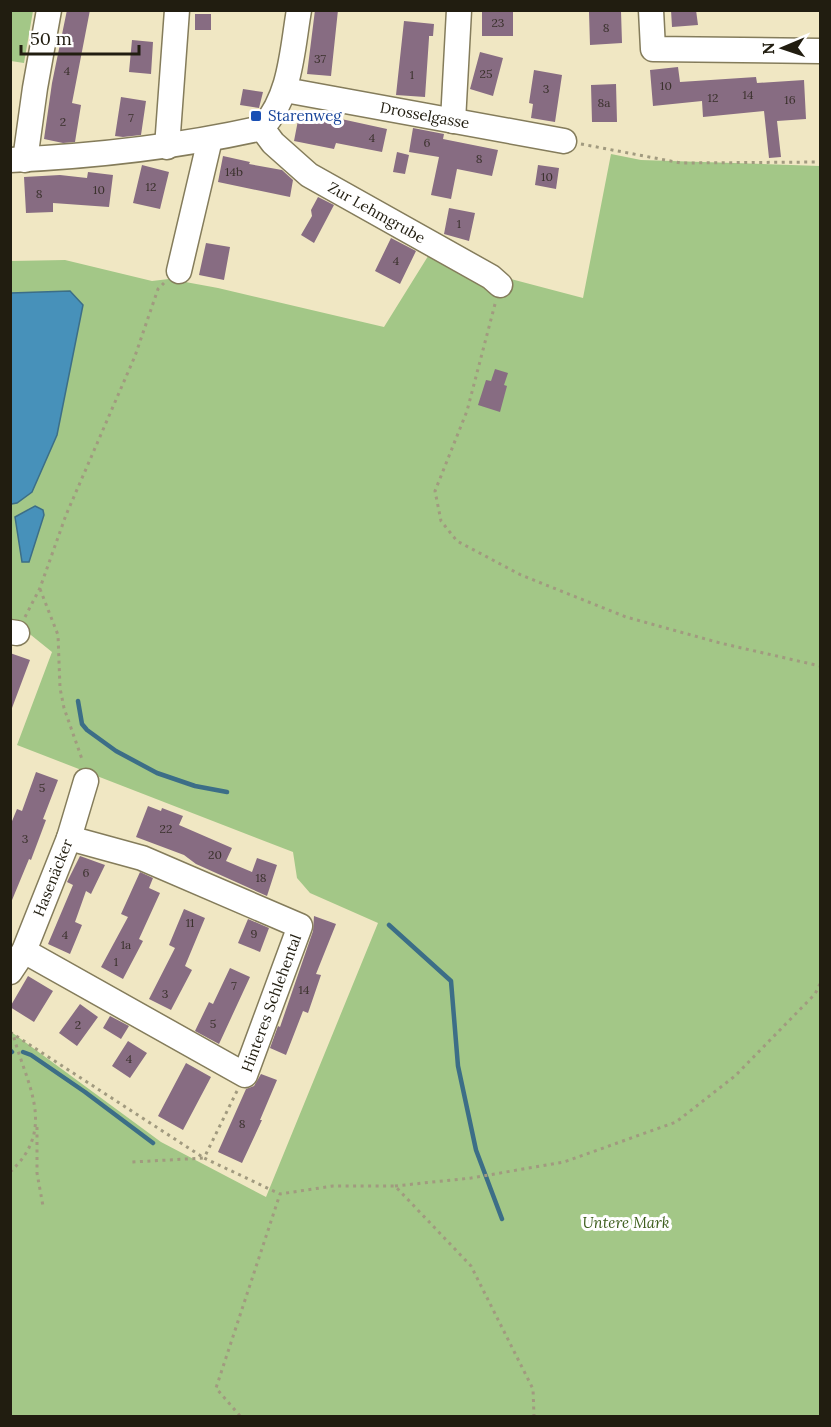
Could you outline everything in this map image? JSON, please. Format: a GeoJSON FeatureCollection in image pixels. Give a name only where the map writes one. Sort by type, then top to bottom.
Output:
{"type":"FeatureCollection","features":[{"type":"Feature","properties":{"kind":"street"},"geometry":{"type":"LineString","coordinates":[[49,10],[35,87],[18,160],[113,154],[167,147],[262,128],[273,116],[285,90],[299,10]]}},
{"type":"Feature","properties":{"kind":"street"},"geometry":{"type":"LineString","coordinates":[[167,147],[177,10]]}},
{"type":"Feature","properties":{"kind":"street"},"geometry":{"type":"LineString","coordinates":[[453,120],[459,10]]}},
{"type":"Feature","properties":{"kind":"street"},"geometry":{"type":"LineString","coordinates":[[651,10],[653,50],[820,51]]}},
{"type":"Feature","properties":{"kind":"street","name":"Drosselgasse"},"geometry":{"type":"LineString","coordinates":[[285,90],[564,141]]}},
{"type":"Feature","properties":{"kind":"street","name":"Zur Lehmgrube"},"geometry":{"type":"LineString","coordinates":[[262,128],[273,143],[309,175],[491,277],[500,285]]}},
{"type":"Feature","properties":{"kind":"street"},"geometry":{"type":"LineString","coordinates":[[179,271],[210,140]]}},
{"type":"Feature","properties":{"kind":"street","name":"Hasenäcker"},"geometry":{"type":"LineString","coordinates":[[10,972],[24,951],[69,838],[86,781]]}},
{"type":"Feature","properties":{"kind":"street","name":"Hinteres Schlehental"},"geometry":{"type":"LineString","coordinates":[[24,951],[245,1075],[300,926],[142,858],[69,838]]}},
{"type":"Feature","properties":{"kind":"path"},"geometry":{"type":"LineString","coordinates":[[564,141],[681,163],[820,162]]}},
{"type":"Feature","properties":{"kind":"path"},"geometry":{"type":"LineString","coordinates":[[14,633],[40,588],[66,515],[135,356],[158,289],[179,271]]}},
{"type":"Feature","properties":{"kind":"path"},"geometry":{"type":"LineString","coordinates":[[500,285],[467,411],[435,491],[441,521],[457,541],[521,575],[626,617],[720,643],[820,666]]}},
{"type":"Feature","properties":{"kind":"path"},"geometry":{"type":"LineString","coordinates":[[40,588],[58,635],[60,688],[64,708],[85,766],[86,781]]}},
{"type":"Feature","properties":{"kind":"path"},"geometry":{"type":"LineString","coordinates":[[11,1032],[204,1158],[280,1194],[333,1186],[395,1186],[471,1178],[564,1162],[676,1122],[735,1076],[815,994],[820,984]]}},
{"type":"Feature","properties":{"kind":"path"},"geometry":{"type":"LineString","coordinates":[[11,1032],[34,1098],[37,1125],[37,1173],[42,1206]]}},
{"type":"Feature","properties":{"kind":"path"},"geometry":{"type":"LineString","coordinates":[[204,1158],[245,1075]]}},
{"type":"Feature","properties":{"kind":"path"},"geometry":{"type":"LineString","coordinates":[[10,1172],[27,1149],[37,1125]]}},
{"type":"Feature","properties":{"kind":"path"},"geometry":{"type":"LineString","coordinates":[[132,1162],[204,1158]]}},
{"type":"Feature","properties":{"kind":"path"},"geometry":{"type":"LineString","coordinates":[[395,1186],[471,1266],[533,1389],[534,1416]]}},
{"type":"Feature","properties":{"kind":"path"},"geometry":{"type":"LineString","coordinates":[[240,1416],[216,1388],[280,1194]]}},
{"type":"Feature","properties":{"kind":"green space"},"geometry":{"type":"Polygon","coordinates":[[[10,11],[33,11],[24,63],[11,61],[10,11]]]}},
{"type":"Feature","properties":{"kind":"green space","name":"Untere Mark"},"geometry":{"type":"Polygon","coordinates":[[[611,154],[641,160],[820,166],[820,1416],[11,1416],[10,1031],[161,1142],[266,1197],[378,923],[310,893],[297,878],[293,852],[17,745],[52,652],[26,631],[11,626],[11,504],[17,503],[70,291],[11,293],[11,261],[65,260],[152,281],[169,279],[218,288],[384,327],[430,253],[503,277],[583,298],[611,154]]]}},
{"type":"Feature","properties":{"kind":"water"},"geometry":{"type":"Polygon","coordinates":[[[70,291],[83,305],[57,435],[32,492],[17,503],[11,504],[11,293],[70,291]]]}},
{"type":"Feature","properties":{"kind":"water"},"geometry":{"type":"Polygon","coordinates":[[[35,506],[43,510],[44,515],[29,562],[22,562],[15,517],[35,506]]]}},
{"type":"Feature","properties":{"kind":"building"},"geometry":{"type":"Polygon","coordinates":[[[67,10],[90,10],[72,103],[81,105],[75,142],[63,143],[44,139],[52,83],[67,10]]]}},
{"type":"Feature","properties":{"kind":"building"},"geometry":{"type":"Polygon","coordinates":[[[315,10],[338,10],[331,76],[307,74],[315,10]]]}},
{"type":"Feature","properties":{"kind":"building"},"geometry":{"type":"Polygon","coordinates":[[[482,10],[513,10],[513,36],[482,36],[482,10]]]}},
{"type":"Feature","properties":{"kind":"building"},"geometry":{"type":"Polygon","coordinates":[[[671,10],[696,10],[698,25],[672,27],[671,10]]]}},
{"type":"Feature","properties":{"kind":"building"},"geometry":{"type":"Polygon","coordinates":[[[621,11],[622,43],[590,45],[589,12],[621,11]]]}},
{"type":"Feature","properties":{"kind":"building"},"geometry":{"type":"Polygon","coordinates":[[[195,14],[211,14],[211,30],[195,30],[195,14]]]}},
{"type":"Feature","properties":{"kind":"building"},"geometry":{"type":"Polygon","coordinates":[[[404,21],[434,24],[433,36],[429,36],[425,97],[396,95],[404,21]]]}},
{"type":"Feature","properties":{"kind":"building"},"geometry":{"type":"Polygon","coordinates":[[[132,40],[153,42],[151,74],[129,72],[132,40]]]}},
{"type":"Feature","properties":{"kind":"building"},"geometry":{"type":"Polygon","coordinates":[[[480,52],[503,58],[493,96],[470,89],[480,52]]]}},
{"type":"Feature","properties":{"kind":"building"},"geometry":{"type":"Polygon","coordinates":[[[678,67],[680,82],[756,77],[757,83],[804,80],[806,119],[777,121],[781,157],[769,158],[764,111],[703,117],[702,101],[653,106],[650,70],[678,67]]]}},
{"type":"Feature","properties":{"kind":"building"},"geometry":{"type":"Polygon","coordinates":[[[534,70],[562,75],[555,122],[531,118],[533,104],[529,103],[534,70]]]}},
{"type":"Feature","properties":{"kind":"building"},"geometry":{"type":"Polygon","coordinates":[[[616,84],[617,122],[592,122],[591,85],[616,84]]]}},
{"type":"Feature","properties":{"kind":"building"},"geometry":{"type":"Polygon","coordinates":[[[243,89],[263,92],[259,108],[240,105],[243,89]]]}},
{"type":"Feature","properties":{"kind":"building"},"geometry":{"type":"Polygon","coordinates":[[[121,97],[146,101],[141,135],[115,136],[121,97]]]}},
{"type":"Feature","properties":{"kind":"building"},"geometry":{"type":"Polygon","coordinates":[[[300,110],[387,129],[382,152],[336,143],[334,149],[294,141],[300,110]]]}},
{"type":"Feature","properties":{"kind":"building"},"geometry":{"type":"Polygon","coordinates":[[[413,128],[444,134],[443,139],[498,150],[492,176],[457,169],[451,199],[431,195],[439,157],[409,152],[413,128]]]}},
{"type":"Feature","properties":{"kind":"building"},"geometry":{"type":"Polygon","coordinates":[[[397,152],[409,155],[405,174],[393,172],[397,152]]]}},
{"type":"Feature","properties":{"kind":"building"},"geometry":{"type":"Polygon","coordinates":[[[223,156],[282,170],[293,180],[290,197],[218,182],[223,156]]]}},
{"type":"Feature","properties":{"kind":"building"},"geometry":{"type":"Polygon","coordinates":[[[142,165],[169,172],[160,209],[133,203],[142,165]]]}},
{"type":"Feature","properties":{"kind":"building"},"geometry":{"type":"Polygon","coordinates":[[[538,165],[559,168],[556,189],[535,185],[538,165]]]}},
{"type":"Feature","properties":{"kind":"building"},"geometry":{"type":"Polygon","coordinates":[[[88,172],[113,175],[109,207],[53,203],[53,212],[26,213],[24,177],[60,175],[87,178],[88,172]]]}},
{"type":"Feature","properties":{"kind":"building"},"geometry":{"type":"Polygon","coordinates":[[[318,197],[334,205],[314,243],[301,235],[312,216],[311,210],[318,197]]]}},
{"type":"Feature","properties":{"kind":"building"},"geometry":{"type":"Polygon","coordinates":[[[449,208],[475,213],[469,241],[444,234],[449,208]]]}},
{"type":"Feature","properties":{"kind":"building"},"geometry":{"type":"Polygon","coordinates":[[[391,238],[416,251],[400,284],[375,271],[391,238]]]}},
{"type":"Feature","properties":{"kind":"building"},"geometry":{"type":"Polygon","coordinates":[[[206,243],[230,247],[224,280],[199,275],[206,243]]]}},
{"type":"Feature","properties":{"kind":"building"},"geometry":{"type":"Polygon","coordinates":[[[495,369],[508,373],[500,412],[478,405],[486,380],[491,381],[495,369]]]}},
{"type":"Feature","properties":{"kind":"building"},"geometry":{"type":"Polygon","coordinates":[[[10,653],[30,660],[12,708],[10,708],[10,653]]]}},
{"type":"Feature","properties":{"kind":"building"},"geometry":{"type":"Polygon","coordinates":[[[36,772],[58,780],[31,860],[29,859],[10,905],[10,826],[17,809],[22,811],[36,772]]]}},
{"type":"Feature","properties":{"kind":"building"},"geometry":{"type":"Polygon","coordinates":[[[148,806],[161,811],[162,808],[183,816],[179,825],[232,848],[226,861],[252,872],[257,858],[277,865],[267,896],[196,864],[184,855],[136,837],[148,806]]]}},
{"type":"Feature","properties":{"kind":"building"},"geometry":{"type":"Polygon","coordinates":[[[80,856],[105,865],[91,894],[86,891],[75,922],[82,925],[70,954],[48,944],[73,885],[67,882],[80,856]]]}},
{"type":"Feature","properties":{"kind":"building"},"geometry":{"type":"Polygon","coordinates":[[[140,872],[153,878],[149,888],[160,893],[139,939],[143,941],[123,979],[101,967],[128,917],[121,914],[140,872]]]}},
{"type":"Feature","properties":{"kind":"building"},"geometry":{"type":"Polygon","coordinates":[[[184,909],[205,918],[185,966],[192,970],[171,1010],[149,999],[175,948],[169,945],[184,909]]]}},
{"type":"Feature","properties":{"kind":"building"},"geometry":{"type":"Polygon","coordinates":[[[314,916],[336,924],[316,974],[321,975],[308,1013],[303,1011],[286,1055],[270,1048],[278,1026],[280,1027],[313,931],[314,916]]]}},
{"type":"Feature","properties":{"kind":"building"},"geometry":{"type":"Polygon","coordinates":[[[248,919],[269,928],[260,952],[238,943],[248,919]]]}},
{"type":"Feature","properties":{"kind":"building"},"geometry":{"type":"Polygon","coordinates":[[[230,968],[250,977],[219,1044],[195,1031],[209,1002],[213,1004],[230,968]]]}},
{"type":"Feature","properties":{"kind":"building"},"geometry":{"type":"Polygon","coordinates":[[[28,976],[53,991],[34,1022],[10,1007],[28,976]]]}},
{"type":"Feature","properties":{"kind":"building"},"geometry":{"type":"Polygon","coordinates":[[[80,1004],[98,1017],[77,1046],[59,1033],[80,1004]]]}},
{"type":"Feature","properties":{"kind":"building"},"geometry":{"type":"Polygon","coordinates":[[[110,1016],[129,1026],[121,1039],[103,1028],[110,1016]]]}},
{"type":"Feature","properties":{"kind":"building"},"geometry":{"type":"Polygon","coordinates":[[[128,1041],[147,1053],[130,1078],[112,1066],[128,1041]]]}},
{"type":"Feature","properties":{"kind":"building"},"geometry":{"type":"Polygon","coordinates":[[[186,1063],[211,1077],[183,1130],[158,1116],[186,1063]]]}},
{"type":"Feature","properties":{"kind":"building"},"geometry":{"type":"Polygon","coordinates":[[[261,1074],[277,1080],[242,1163],[218,1152],[246,1089],[254,1086],[261,1074]]]}},
{"type":"Feature","properties":{"kind":"waterway"},"geometry":{"type":"LineString","coordinates":[[78,701],[82,724],[116,751],[157,773],[195,786],[227,792]]}},
{"type":"Feature","properties":{"kind":"waterway"},"geometry":{"type":"LineString","coordinates":[[389,925],[451,981],[458,1066],[476,1150],[502,1219]]}},
{"type":"Feature","properties":{"kind":"waterway"},"geometry":{"type":"LineString","coordinates":[[23,1052],[31,1055],[85,1092],[153,1143]]}},
{"type":"Feature","properties":{"kind":"place","name":"Starenweg"},"geometry":{"type":"Point","coordinates":[256,116]}}]}
